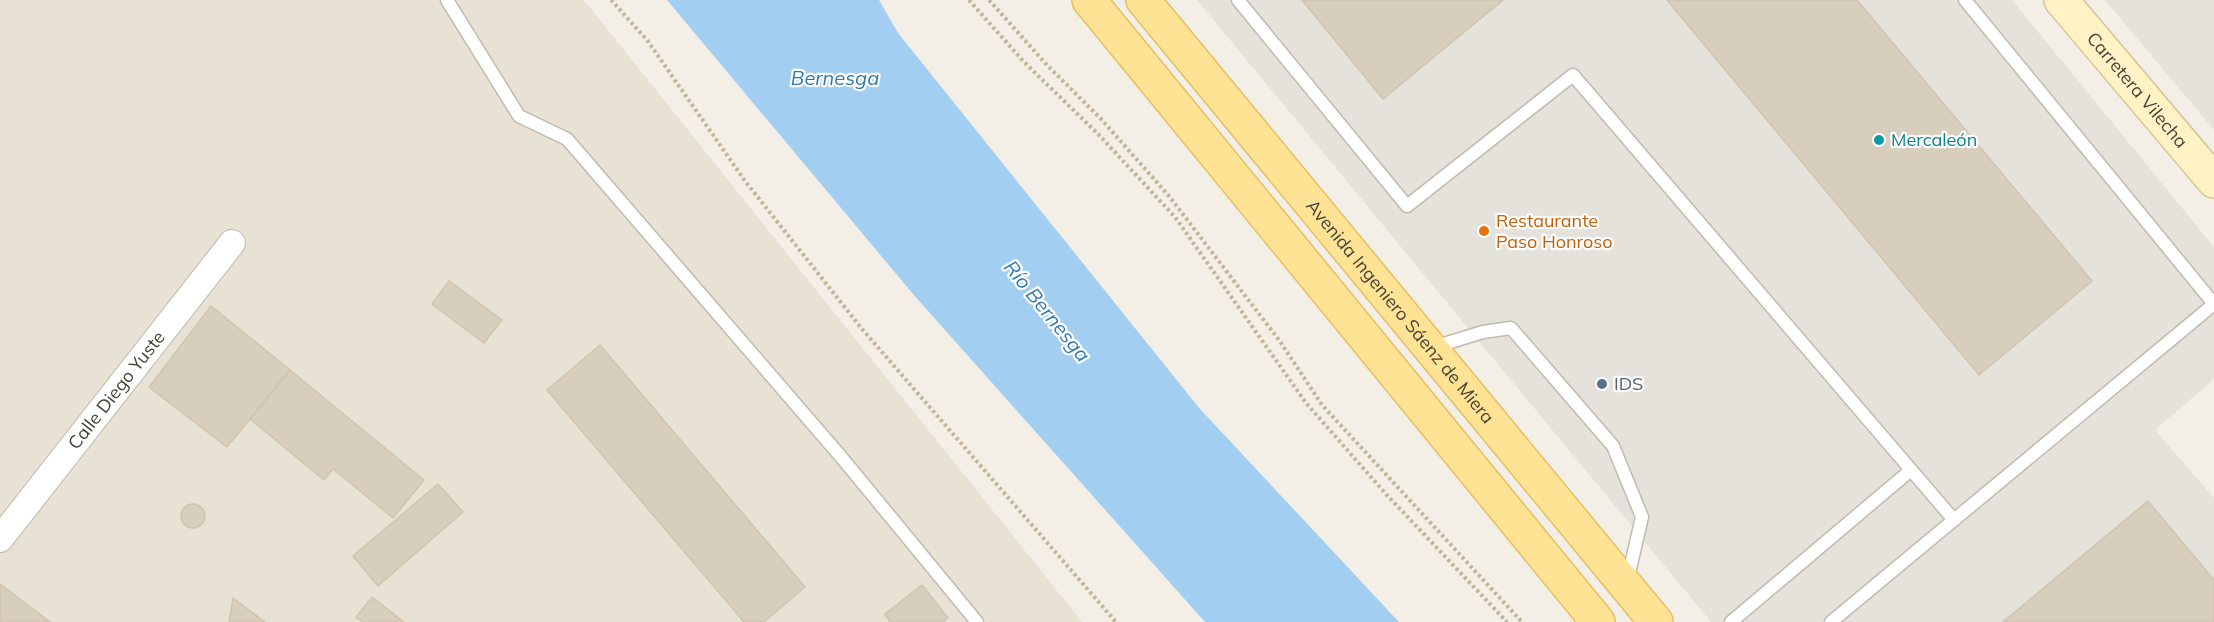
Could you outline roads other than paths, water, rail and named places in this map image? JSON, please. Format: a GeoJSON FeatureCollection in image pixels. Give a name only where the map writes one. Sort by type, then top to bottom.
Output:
{"type":"FeatureCollection","features":[{"type":"Feature","properties":{"kind":"main road"},"geometry":{"type":"LineString","coordinates":[[1089,0],[1598,622]]}},
{"type":"Feature","properties":{"kind":"main road","name":"Avenida Ingeniero Sáenz de Miera"},"geometry":{"type":"LineString","coordinates":[[1143,0],[1656,622]]}},
{"type":"Feature","properties":{"kind":"street","name":"Carretera Vilecha"},"geometry":{"type":"LineString","coordinates":[[2061,0],[2214,181]]}},
{"type":"Feature","properties":{"kind":"street","name":"Calle Diego Yuste"},"geometry":{"type":"LineString","coordinates":[[0,539],[232,243]]}},
{"type":"Feature","properties":{"kind":"lane"},"geometry":{"type":"LineString","coordinates":[[1238,0],[1407,206],[1573,75],[1954,520]]}},
{"type":"Feature","properties":{"kind":"lane"},"geometry":{"type":"LineString","coordinates":[[1831,622],[2214,304],[1965,0]]}},
{"type":"Feature","properties":{"kind":"lane"},"geometry":{"type":"LineString","coordinates":[[447,1],[519,116],[567,139],[842,458],[977,622]]}},
{"type":"Feature","properties":{"kind":"lane"},"geometry":{"type":"LineString","coordinates":[[1431,348],[1483,332],[1511,328],[1613,446],[1642,517],[1626,586]]}},
{"type":"Feature","properties":{"kind":"lane"},"geometry":{"type":"LineString","coordinates":[[1731,622],[1911,470]]}},
{"type":"Feature","properties":{"kind":"water","name":"Bernesga"},"geometry":{"type":"Polygon","coordinates":[[[667,0],[879,0],[898,33],[1200,409],[1399,622],[1205,622],[913,294],[667,0]]]}},
{"type":"Feature","properties":{"kind":"place","name":"Mercaleón"},"geometry":{"type":"Point","coordinates":[1879,140]}},
{"type":"Feature","properties":{"kind":"place","name":"Restaurante Paso Honroso"},"geometry":{"type":"Point","coordinates":[1484,231]}},
{"type":"Feature","properties":{"kind":"place","name":"IDS"},"geometry":{"type":"Point","coordinates":[1602,384]}},
{"type":"Feature","properties":{"kind":"water label","name":"Río Bernesga"},"geometry":{"type":"Point","coordinates":[1047,311]}}]}
